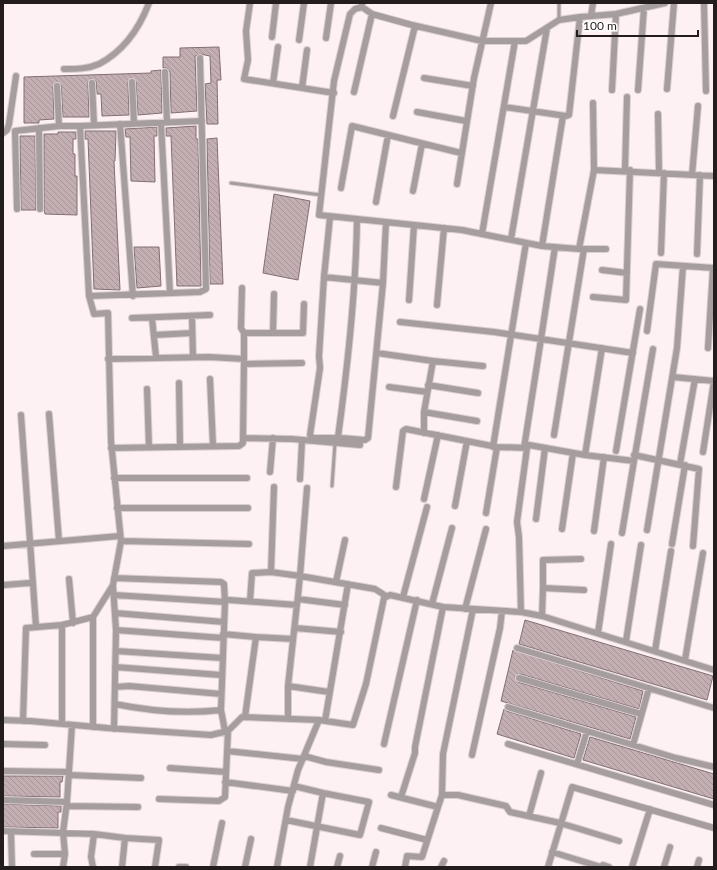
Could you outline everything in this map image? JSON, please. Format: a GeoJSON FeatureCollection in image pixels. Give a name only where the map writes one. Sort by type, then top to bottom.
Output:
{"type":"FeatureCollection","features":[{"type":"Feature","properties":{"kind":"street"},"geometry":{"type":"LineString","coordinates":[[64,69],[84,68],[98,65],[123,47],[142,22],[149,3]]}},
{"type":"Feature","properties":{"kind":"street"},"geometry":{"type":"LineString","coordinates":[[250,3],[246,31],[248,60],[244,79],[334,93]]}},
{"type":"Feature","properties":{"kind":"street"},"geometry":{"type":"LineString","coordinates":[[272,37],[276,3]]}},
{"type":"Feature","properties":{"kind":"street"},"geometry":{"type":"LineString","coordinates":[[299,40],[304,3]]}},
{"type":"Feature","properties":{"kind":"street"},"geometry":{"type":"LineString","coordinates":[[326,38],[331,3]]}},
{"type":"Feature","properties":{"kind":"street"},"geometry":{"type":"LineString","coordinates":[[457,184],[466,121],[491,3]]}},
{"type":"Feature","properties":{"kind":"street"},"geometry":{"type":"LineString","coordinates":[[591,16],[593,3]]}},
{"type":"Feature","properties":{"kind":"street"},"geometry":{"type":"LineString","coordinates":[[606,249],[542,246],[511,239],[444,228],[319,215],[334,93],[334,81],[350,14],[362,5],[372,14],[415,26],[482,41],[526,41],[559,20],[616,14],[665,3]]}},
{"type":"Feature","properties":{"kind":"street"},"geometry":{"type":"LineString","coordinates":[[667,89],[674,3]]}},
{"type":"Feature","properties":{"kind":"street"},"geometry":{"type":"LineString","coordinates":[[704,3],[706,91]]}},
{"type":"Feature","properties":{"kind":"street"},"geometry":{"type":"LineString","coordinates":[[638,90],[644,8]]}},
{"type":"Feature","properties":{"kind":"street"},"geometry":{"type":"LineString","coordinates":[[354,92],[372,14]]}},
{"type":"Feature","properties":{"kind":"street"},"geometry":{"type":"LineString","coordinates":[[612,90],[616,14]]}},
{"type":"Feature","properties":{"kind":"street"},"geometry":{"type":"LineString","coordinates":[[504,107],[563,116],[569,114],[580,17]]}},
{"type":"Feature","properties":{"kind":"street"},"geometry":{"type":"LineString","coordinates":[[393,116],[415,26]]}},
{"type":"Feature","properties":{"kind":"street"},"geometry":{"type":"LineString","coordinates":[[511,239],[547,28]]}},
{"type":"Feature","properties":{"kind":"street"},"geometry":{"type":"LineString","coordinates":[[482,234],[515,41]]}},
{"type":"Feature","properties":{"kind":"street"},"geometry":{"type":"LineString","coordinates":[[273,83],[278,47]]}},
{"type":"Feature","properties":{"kind":"street"},"geometry":{"type":"LineString","coordinates":[[302,88],[307,50]]}},
{"type":"Feature","properties":{"kind":"street"},"geometry":{"type":"LineString","coordinates":[[89,296],[133,296],[200,292],[206,289],[200,58]]}},
{"type":"Feature","properties":{"kind":"street"},"geometry":{"type":"LineString","coordinates":[[165,72],[164,122],[170,293]]}},
{"type":"Feature","properties":{"kind":"street"},"geometry":{"type":"LineString","coordinates":[[3,133],[7,130],[9,124],[16,76]]}},
{"type":"Feature","properties":{"kind":"street"},"geometry":{"type":"LineString","coordinates":[[424,78],[473,86]]}},
{"type":"Feature","properties":{"kind":"street"},"geometry":{"type":"LineString","coordinates":[[132,82],[134,123]]}},
{"type":"Feature","properties":{"kind":"street"},"geometry":{"type":"LineString","coordinates":[[92,83],[94,124]]}},
{"type":"Feature","properties":{"kind":"street"},"geometry":{"type":"LineString","coordinates":[[56,86],[59,126]]}},
{"type":"Feature","properties":{"kind":"street"},"geometry":{"type":"LineString","coordinates":[[593,297],[626,300],[628,170],[627,97]]}},
{"type":"Feature","properties":{"kind":"street"},"geometry":{"type":"LineString","coordinates":[[554,435],[570,344],[581,249],[594,170],[593,103]]}},
{"type":"Feature","properties":{"kind":"street"},"geometry":{"type":"LineString","coordinates":[[692,175],[698,106]]}},
{"type":"Feature","properties":{"kind":"street"},"geometry":{"type":"LineString","coordinates":[[416,112],[466,121]]}},
{"type":"Feature","properties":{"kind":"street"},"geometry":{"type":"LineString","coordinates":[[658,114],[662,173],[661,253]]}},
{"type":"Feature","properties":{"kind":"street"},"geometry":{"type":"LineString","coordinates":[[542,246],[563,116]]}},
{"type":"Feature","properties":{"kind":"street"},"geometry":{"type":"LineString","coordinates":[[17,209],[15,131],[94,124],[202,121]]}},
{"type":"Feature","properties":{"kind":"street"},"geometry":{"type":"LineString","coordinates":[[120,124],[133,296]]}},
{"type":"Feature","properties":{"kind":"street"},"geometry":{"type":"LineString","coordinates":[[80,126],[89,296],[94,314],[108,313],[111,448],[120,539],[114,578],[116,630],[114,729]]}},
{"type":"Feature","properties":{"kind":"street"},"geometry":{"type":"LineString","coordinates":[[341,188],[352,126],[461,153]]}},
{"type":"Feature","properties":{"kind":"street"},"geometry":{"type":"LineString","coordinates":[[39,128],[40,209]]}},
{"type":"Feature","properties":{"kind":"street"},"geometry":{"type":"LineString","coordinates":[[376,202],[388,135]]}},
{"type":"Feature","properties":{"kind":"street"},"geometry":{"type":"LineString","coordinates":[[413,190],[422,144]]}},
{"type":"Feature","properties":{"kind":"street"},"geometry":{"type":"LineString","coordinates":[[594,170],[628,170],[714,176]]}},
{"type":"Feature","properties":{"kind":"street"},"geometry":{"type":"LineString","coordinates":[[697,254],[700,175]]}},
{"type":"Feature","properties":{"kind":"street"},"geometry":{"type":"LineString","coordinates":[[330,217],[324,277],[319,356],[320,368],[310,435],[313,438],[365,440],[368,438],[383,283],[386,222]]}},
{"type":"Feature","properties":{"kind":"street"},"geometry":{"type":"LineString","coordinates":[[339,438],[356,280],[357,219]]}},
{"type":"Feature","properties":{"kind":"street"},"geometry":{"type":"LineString","coordinates":[[409,300],[414,226]]}},
{"type":"Feature","properties":{"kind":"street"},"geometry":{"type":"LineString","coordinates":[[437,305],[444,228]]}},
{"type":"Feature","properties":{"kind":"street"},"geometry":{"type":"LineString","coordinates":[[486,513],[510,335],[526,243]]}},
{"type":"Feature","properties":{"kind":"street"},"geometry":{"type":"LineString","coordinates":[[521,612],[520,537],[517,522],[525,448],[555,247]]}},
{"type":"Feature","properties":{"kind":"street"},"geometry":{"type":"LineString","coordinates":[[647,331],[656,264],[713,268],[708,348]]}},
{"type":"Feature","properties":{"kind":"street"},"geometry":{"type":"LineString","coordinates":[[647,530],[677,348],[683,266]]}},
{"type":"Feature","properties":{"kind":"street"},"geometry":{"type":"LineString","coordinates":[[602,270],[627,273]]}},
{"type":"Feature","properties":{"kind":"street"},"geometry":{"type":"LineString","coordinates":[[324,277],[383,283]]}},
{"type":"Feature","properties":{"kind":"street"},"geometry":{"type":"LineString","coordinates":[[111,448],[239,446],[243,443],[244,333],[241,328],[242,288]]}},
{"type":"Feature","properties":{"kind":"street"},"geometry":{"type":"LineString","coordinates":[[273,333],[274,294]]}},
{"type":"Feature","properties":{"kind":"street"},"geometry":{"type":"LineString","coordinates":[[244,333],[303,333],[304,304]]}},
{"type":"Feature","properties":{"kind":"street"},"geometry":{"type":"LineString","coordinates":[[616,451],[640,309]]}},
{"type":"Feature","properties":{"kind":"street"},"geometry":{"type":"LineString","coordinates":[[132,318],[210,315]]}},
{"type":"Feature","properties":{"kind":"street"},"geometry":{"type":"LineString","coordinates":[[192,316],[193,357]]}},
{"type":"Feature","properties":{"kind":"street"},"geometry":{"type":"LineString","coordinates":[[152,318],[156,357]]}},
{"type":"Feature","properties":{"kind":"street"},"geometry":{"type":"LineString","coordinates":[[400,322],[510,335],[633,353]]}},
{"type":"Feature","properties":{"kind":"street"},"geometry":{"type":"LineString","coordinates":[[154,335],[192,333]]}},
{"type":"Feature","properties":{"kind":"street"},"geometry":{"type":"LineString","coordinates":[[585,455],[602,348]]}},
{"type":"Feature","properties":{"kind":"street"},"geometry":{"type":"LineString","coordinates":[[622,533],[653,349]]}},
{"type":"Feature","properties":{"kind":"street"},"geometry":{"type":"LineString","coordinates":[[377,353],[483,366]]}},
{"type":"Feature","properties":{"kind":"street"},"geometry":{"type":"LineString","coordinates":[[108,359],[193,357],[302,363]]}},
{"type":"Feature","properties":{"kind":"street"},"geometry":{"type":"LineString","coordinates":[[424,433],[424,412],[433,361]]}},
{"type":"Feature","properties":{"kind":"street"},"geometry":{"type":"LineString","coordinates":[[673,377],[714,381],[703,452]]}},
{"type":"Feature","properties":{"kind":"street"},"geometry":{"type":"LineString","coordinates":[[655,651],[672,548],[695,379]]}},
{"type":"Feature","properties":{"kind":"street"},"geometry":{"type":"LineString","coordinates":[[210,380],[213,446]]}},
{"type":"Feature","properties":{"kind":"street"},"geometry":{"type":"LineString","coordinates":[[178,383],[180,446]]}},
{"type":"Feature","properties":{"kind":"street"},"geometry":{"type":"LineString","coordinates":[[428,385],[478,393]]}},
{"type":"Feature","properties":{"kind":"street"},"geometry":{"type":"LineString","coordinates":[[390,387],[427,392]]}},
{"type":"Feature","properties":{"kind":"street"},"geometry":{"type":"LineString","coordinates":[[147,389],[150,447]]}},
{"type":"Feature","properties":{"kind":"street"},"geometry":{"type":"LineString","coordinates":[[424,412],[477,421]]}},
{"type":"Feature","properties":{"kind":"street"},"geometry":{"type":"LineString","coordinates":[[49,414],[59,541]]}},
{"type":"Feature","properties":{"kind":"street"},"geometry":{"type":"LineString","coordinates":[[21,415],[36,627]]}},
{"type":"Feature","properties":{"kind":"street"},"geometry":{"type":"LineString","coordinates":[[396,487],[404,430],[495,447],[525,448],[529,446],[585,455],[658,460],[699,468],[693,546]]}},
{"type":"Feature","properties":{"kind":"street"},"geometry":{"type":"LineString","coordinates":[[424,500],[438,436]]}},
{"type":"Feature","properties":{"kind":"street"},"geometry":{"type":"LineString","coordinates":[[243,438],[273,438],[360,445]]}},
{"type":"Feature","properties":{"kind":"street"},"geometry":{"type":"LineString","coordinates":[[270,472],[273,438]]}},
{"type":"Feature","properties":{"kind":"street"},"geometry":{"type":"LineString","coordinates":[[300,479],[302,441]]}},
{"type":"Feature","properties":{"kind":"street"},"geometry":{"type":"LineString","coordinates":[[455,506],[467,441]]}},
{"type":"Feature","properties":{"kind":"street"},"geometry":{"type":"LineString","coordinates":[[536,519],[545,448]]}},
{"type":"Feature","properties":{"kind":"street"},"geometry":{"type":"LineString","coordinates":[[562,529],[573,453]]}},
{"type":"Feature","properties":{"kind":"street"},"geometry":{"type":"LineString","coordinates":[[594,531],[604,457]]}},
{"type":"Feature","properties":{"kind":"street"},"geometry":{"type":"LineString","coordinates":[[114,478],[247,478]]}},
{"type":"Feature","properties":{"kind":"street"},"geometry":{"type":"LineString","coordinates":[[271,572],[274,487]]}},
{"type":"Feature","properties":{"kind":"street"},"geometry":{"type":"LineString","coordinates":[[288,719],[288,686],[298,602],[307,488]]}},
{"type":"Feature","properties":{"kind":"street"},"geometry":{"type":"LineString","coordinates":[[403,597],[427,507]]}},
{"type":"Feature","properties":{"kind":"street"},"geometry":{"type":"LineString","coordinates":[[117,508],[248,508]]}},
{"type":"Feature","properties":{"kind":"street"},"geometry":{"type":"LineString","coordinates":[[432,604],[452,528]]}},
{"type":"Feature","properties":{"kind":"street"},"geometry":{"type":"LineString","coordinates":[[465,609],[486,529]]}},
{"type":"Feature","properties":{"kind":"street"},"geometry":{"type":"LineString","coordinates":[[3,546],[30,545],[59,541],[120,539],[249,544]]}},
{"type":"Feature","properties":{"kind":"street"},"geometry":{"type":"LineString","coordinates":[[336,582],[345,540]]}},
{"type":"Feature","properties":{"kind":"street"},"geometry":{"type":"LineString","coordinates":[[598,633],[611,544]]}},
{"type":"Feature","properties":{"kind":"street"},"geometry":{"type":"LineString","coordinates":[[626,641],[641,546]]}},
{"type":"Feature","properties":{"kind":"street"},"geometry":{"type":"LineString","coordinates":[[686,660],[703,553]]}},
{"type":"Feature","properties":{"kind":"street"},"geometry":{"type":"LineString","coordinates":[[542,616],[543,560],[581,559]]}},
{"type":"Feature","properties":{"kind":"street"},"geometry":{"type":"LineString","coordinates":[[250,601],[252,573],[271,572],[300,576],[375,589],[386,596],[403,597],[443,607],[521,612],[542,616],[626,641],[714,670]]}},
{"type":"Feature","properties":{"kind":"street"},"geometry":{"type":"LineString","coordinates":[[114,578],[221,582],[224,584],[227,601],[223,636],[221,710],[227,731],[225,796],[219,801],[159,799]]}},
{"type":"Feature","properties":{"kind":"street"},"geometry":{"type":"LineString","coordinates":[[70,579],[73,623]]}},
{"type":"Feature","properties":{"kind":"street"},"geometry":{"type":"LineString","coordinates":[[4,585],[33,584]]}},
{"type":"Feature","properties":{"kind":"street"},"geometry":{"type":"LineString","coordinates":[[277,867],[293,788],[303,758],[322,721],[341,632],[348,584]]}},
{"type":"Feature","properties":{"kind":"street"},"geometry":{"type":"LineString","coordinates":[[93,727],[93,617],[114,585]]}},
{"type":"Feature","properties":{"kind":"street"},"geometry":{"type":"LineString","coordinates":[[543,588],[584,590]]}},
{"type":"Feature","properties":{"kind":"street"},"geometry":{"type":"LineString","coordinates":[[114,595],[345,605]]}},
{"type":"Feature","properties":{"kind":"street"},"geometry":{"type":"LineString","coordinates":[[3,720],[211,735],[227,731],[242,717],[322,721],[350,726],[356,722],[386,596]]}},
{"type":"Feature","properties":{"kind":"street"},"geometry":{"type":"LineString","coordinates":[[384,744],[417,600]]}},
{"type":"Feature","properties":{"kind":"street"},"geometry":{"type":"LineString","coordinates":[[401,798],[416,753],[415,747],[443,607]]}},
{"type":"Feature","properties":{"kind":"street"},"geometry":{"type":"LineString","coordinates":[[405,867],[407,856],[422,856],[442,795],[443,754],[473,609]]}},
{"type":"Feature","properties":{"kind":"street"},"geometry":{"type":"LineString","coordinates":[[472,755],[500,628],[502,611]]}},
{"type":"Feature","properties":{"kind":"street"},"geometry":{"type":"LineString","coordinates":[[115,613],[224,622]]}},
{"type":"Feature","properties":{"kind":"street"},"geometry":{"type":"LineString","coordinates":[[23,721],[26,628],[62,626],[93,617]]}},
{"type":"Feature","properties":{"kind":"street"},"geometry":{"type":"LineString","coordinates":[[62,626],[62,724]]}},
{"type":"Feature","properties":{"kind":"street"},"geometry":{"type":"LineString","coordinates":[[295,628],[341,632]]}},
{"type":"Feature","properties":{"kind":"street"},"geometry":{"type":"LineString","coordinates":[[116,630],[293,639]]}},
{"type":"Feature","properties":{"kind":"street"},"geometry":{"type":"LineString","coordinates":[[245,717],[256,637]]}},
{"type":"Feature","properties":{"kind":"street"},"geometry":{"type":"LineString","coordinates":[[517,648],[714,708]]}},
{"type":"Feature","properties":{"kind":"street"},"geometry":{"type":"LineString","coordinates":[[116,651],[222,658]]}},
{"type":"Feature","properties":{"kind":"street"},"geometry":{"type":"LineString","coordinates":[[116,667],[221,675]]}},
{"type":"Feature","properties":{"kind":"street"},"geometry":{"type":"LineString","coordinates":[[519,678],[641,714]]}},
{"type":"Feature","properties":{"kind":"street"},"geometry":{"type":"LineString","coordinates":[[115,687],[129,686],[221,694]]}},
{"type":"Feature","properties":{"kind":"street"},"geometry":{"type":"LineString","coordinates":[[288,686],[329,692]]}},
{"type":"Feature","properties":{"kind":"street"},"geometry":{"type":"LineString","coordinates":[[633,745],[649,688]]}},
{"type":"Feature","properties":{"kind":"street"},"geometry":{"type":"LineString","coordinates":[[115,704],[167,711],[200,712],[221,710]]}},
{"type":"Feature","properties":{"kind":"street"},"geometry":{"type":"LineString","coordinates":[[508,707],[633,745],[714,767]]}},
{"type":"Feature","properties":{"kind":"street"},"geometry":{"type":"LineString","coordinates":[[63,867],[65,854],[63,832],[68,804],[72,725]]}},
{"type":"Feature","properties":{"kind":"street"},"geometry":{"type":"LineString","coordinates":[[577,764],[587,731]]}},
{"type":"Feature","properties":{"kind":"street"},"geometry":{"type":"LineString","coordinates":[[3,744],[45,745]]}},
{"type":"Feature","properties":{"kind":"street"},"geometry":{"type":"LineString","coordinates":[[508,744],[714,805]]}},
{"type":"Feature","properties":{"kind":"street"},"geometry":{"type":"LineString","coordinates":[[227,751],[303,758],[379,770]]}},
{"type":"Feature","properties":{"kind":"street"},"geometry":{"type":"LineString","coordinates":[[170,768],[226,772]]}},
{"type":"Feature","properties":{"kind":"street"},"geometry":{"type":"LineString","coordinates":[[3,771],[69,773],[141,778]]}},
{"type":"Feature","properties":{"kind":"street"},"geometry":{"type":"LineString","coordinates":[[529,816],[541,772]]}},
{"type":"Feature","properties":{"kind":"street"},"geometry":{"type":"LineString","coordinates":[[225,782],[293,788],[369,802],[360,836],[286,820]]}},
{"type":"Feature","properties":{"kind":"street"},"geometry":{"type":"LineString","coordinates":[[548,867],[572,787],[714,828]]}},
{"type":"Feature","properties":{"kind":"street"},"geometry":{"type":"LineString","coordinates":[[310,867],[323,793]]}},
{"type":"Feature","properties":{"kind":"street"},"geometry":{"type":"LineString","coordinates":[[391,795],[438,807]]}},
{"type":"Feature","properties":{"kind":"street"},"geometry":{"type":"LineString","coordinates":[[442,795],[458,795],[506,806],[510,812],[560,823],[619,841]]}},
{"type":"Feature","properties":{"kind":"street"},"geometry":{"type":"LineString","coordinates":[[3,800],[138,807]]}},
{"type":"Feature","properties":{"kind":"street"},"geometry":{"type":"LineString","coordinates":[[632,867],[650,809]]}},
{"type":"Feature","properties":{"kind":"street"},"geometry":{"type":"LineString","coordinates":[[213,867],[222,823]]}},
{"type":"Feature","properties":{"kind":"street"},"geometry":{"type":"LineString","coordinates":[[381,828],[427,840]]}},
{"type":"Feature","properties":{"kind":"street"},"geometry":{"type":"LineString","coordinates":[[3,831],[63,832],[159,840],[155,867]]}},
{"type":"Feature","properties":{"kind":"street"},"geometry":{"type":"LineString","coordinates":[[11,832],[12,867]]}},
{"type":"Feature","properties":{"kind":"street"},"geometry":{"type":"LineString","coordinates":[[93,867],[91,857],[94,834]]}},
{"type":"Feature","properties":{"kind":"street"},"geometry":{"type":"LineString","coordinates":[[122,867],[125,838]]}},
{"type":"Feature","properties":{"kind":"street"},"geometry":{"type":"LineString","coordinates":[[246,867],[252,840]]}},
{"type":"Feature","properties":{"kind":"street"},"geometry":{"type":"LineString","coordinates":[[664,867],[670,847]]}},
{"type":"Feature","properties":{"kind":"street"},"geometry":{"type":"LineString","coordinates":[[372,867],[376,852]]}},
{"type":"Feature","properties":{"kind":"street"},"geometry":{"type":"LineString","coordinates":[[552,852],[601,867],[603,865],[609,867]]}},
{"type":"Feature","properties":{"kind":"street"},"geometry":{"type":"LineString","coordinates":[[34,854],[65,854]]}},
{"type":"Feature","properties":{"kind":"street"},"geometry":{"type":"LineString","coordinates":[[337,867],[340,856]]}},
{"type":"Feature","properties":{"kind":"street"},"geometry":{"type":"LineString","coordinates":[[697,867],[699,860]]}},
{"type":"Feature","properties":{"kind":"street"},"geometry":{"type":"LineString","coordinates":[[179,867],[186,867]]}},
{"type":"Feature","properties":{"kind":"lane"},"geometry":{"type":"LineString","coordinates":[[559,3],[559,20]]}},
{"type":"Feature","properties":{"kind":"lane"},"geometry":{"type":"LineString","coordinates":[[231,184],[321,196]]}},
{"type":"Feature","properties":{"kind":"lane"},"geometry":{"type":"LineString","coordinates":[[332,486],[335,444]]}},
{"type":"Feature","properties":{"kind":"building"},"geometry":{"type":"Polygon","coordinates":[[[219,47],[221,80],[217,80],[218,124],[207,124],[205,84],[211,83],[210,56],[200,54],[195,56],[197,111],[171,113],[170,72],[167,68],[163,68],[163,57],[180,57],[180,48],[219,47]]]}},
{"type":"Feature","properties":{"kind":"building"},"geometry":{"type":"Polygon","coordinates":[[[161,70],[162,113],[138,115],[136,82],[132,78],[128,82],[129,115],[102,116],[101,94],[97,94],[96,81],[91,79],[88,83],[89,117],[63,117],[61,85],[56,82],[53,86],[54,119],[39,120],[39,123],[24,123],[24,77],[151,73],[151,71],[161,70]]]}},
{"type":"Feature","properties":{"kind":"building"},"geometry":{"type":"Polygon","coordinates":[[[196,126],[196,139],[198,139],[201,286],[177,286],[171,136],[166,136],[166,128],[196,126]]]}},
{"type":"Feature","properties":{"kind":"building"},"geometry":{"type":"Polygon","coordinates":[[[157,127],[157,136],[154,136],[155,182],[131,181],[130,137],[126,137],[125,129],[157,127]]]}},
{"type":"Feature","properties":{"kind":"building"},"geometry":{"type":"Polygon","coordinates":[[[85,131],[116,131],[114,161],[120,290],[94,289],[88,139],[85,139],[85,131]]]}},
{"type":"Feature","properties":{"kind":"building"},"geometry":{"type":"Polygon","coordinates":[[[58,132],[76,132],[76,139],[73,139],[73,154],[75,154],[75,176],[77,176],[77,215],[45,214],[44,210],[44,134],[58,134],[58,132]]]}},
{"type":"Feature","properties":{"kind":"building"},"geometry":{"type":"Polygon","coordinates":[[[20,136],[35,136],[36,210],[21,210],[20,136]]]}},
{"type":"Feature","properties":{"kind":"building"},"geometry":{"type":"Polygon","coordinates":[[[217,138],[223,284],[210,284],[207,139],[217,138]]]}},
{"type":"Feature","properties":{"kind":"building"},"geometry":{"type":"Polygon","coordinates":[[[274,194],[310,201],[298,280],[263,273],[274,194]]]}},
{"type":"Feature","properties":{"kind":"building"},"geometry":{"type":"Polygon","coordinates":[[[134,247],[159,247],[161,286],[137,288],[134,247]]]}},
{"type":"Feature","properties":{"kind":"building"},"geometry":{"type":"Polygon","coordinates":[[[525,620],[713,676],[707,700],[519,644],[525,620]]]}},
{"type":"Feature","properties":{"kind":"building"},"geometry":{"type":"Polygon","coordinates":[[[513,650],[643,691],[639,709],[520,674],[515,677],[518,682],[636,717],[630,739],[501,701],[513,650]]]}},
{"type":"Feature","properties":{"kind":"building"},"geometry":{"type":"Polygon","coordinates":[[[504,709],[581,734],[574,758],[497,734],[504,709]]]}},
{"type":"Feature","properties":{"kind":"building"},"geometry":{"type":"Polygon","coordinates":[[[590,737],[714,774],[714,799],[583,760],[590,737]]]}},
{"type":"Feature","properties":{"kind":"building"},"geometry":{"type":"Polygon","coordinates":[[[3,776],[63,776],[62,782],[60,782],[60,797],[3,796],[3,776]]]}},
{"type":"Feature","properties":{"kind":"building"},"geometry":{"type":"Polygon","coordinates":[[[3,804],[61,806],[61,812],[58,812],[58,828],[3,827],[3,804]]]}}]}
